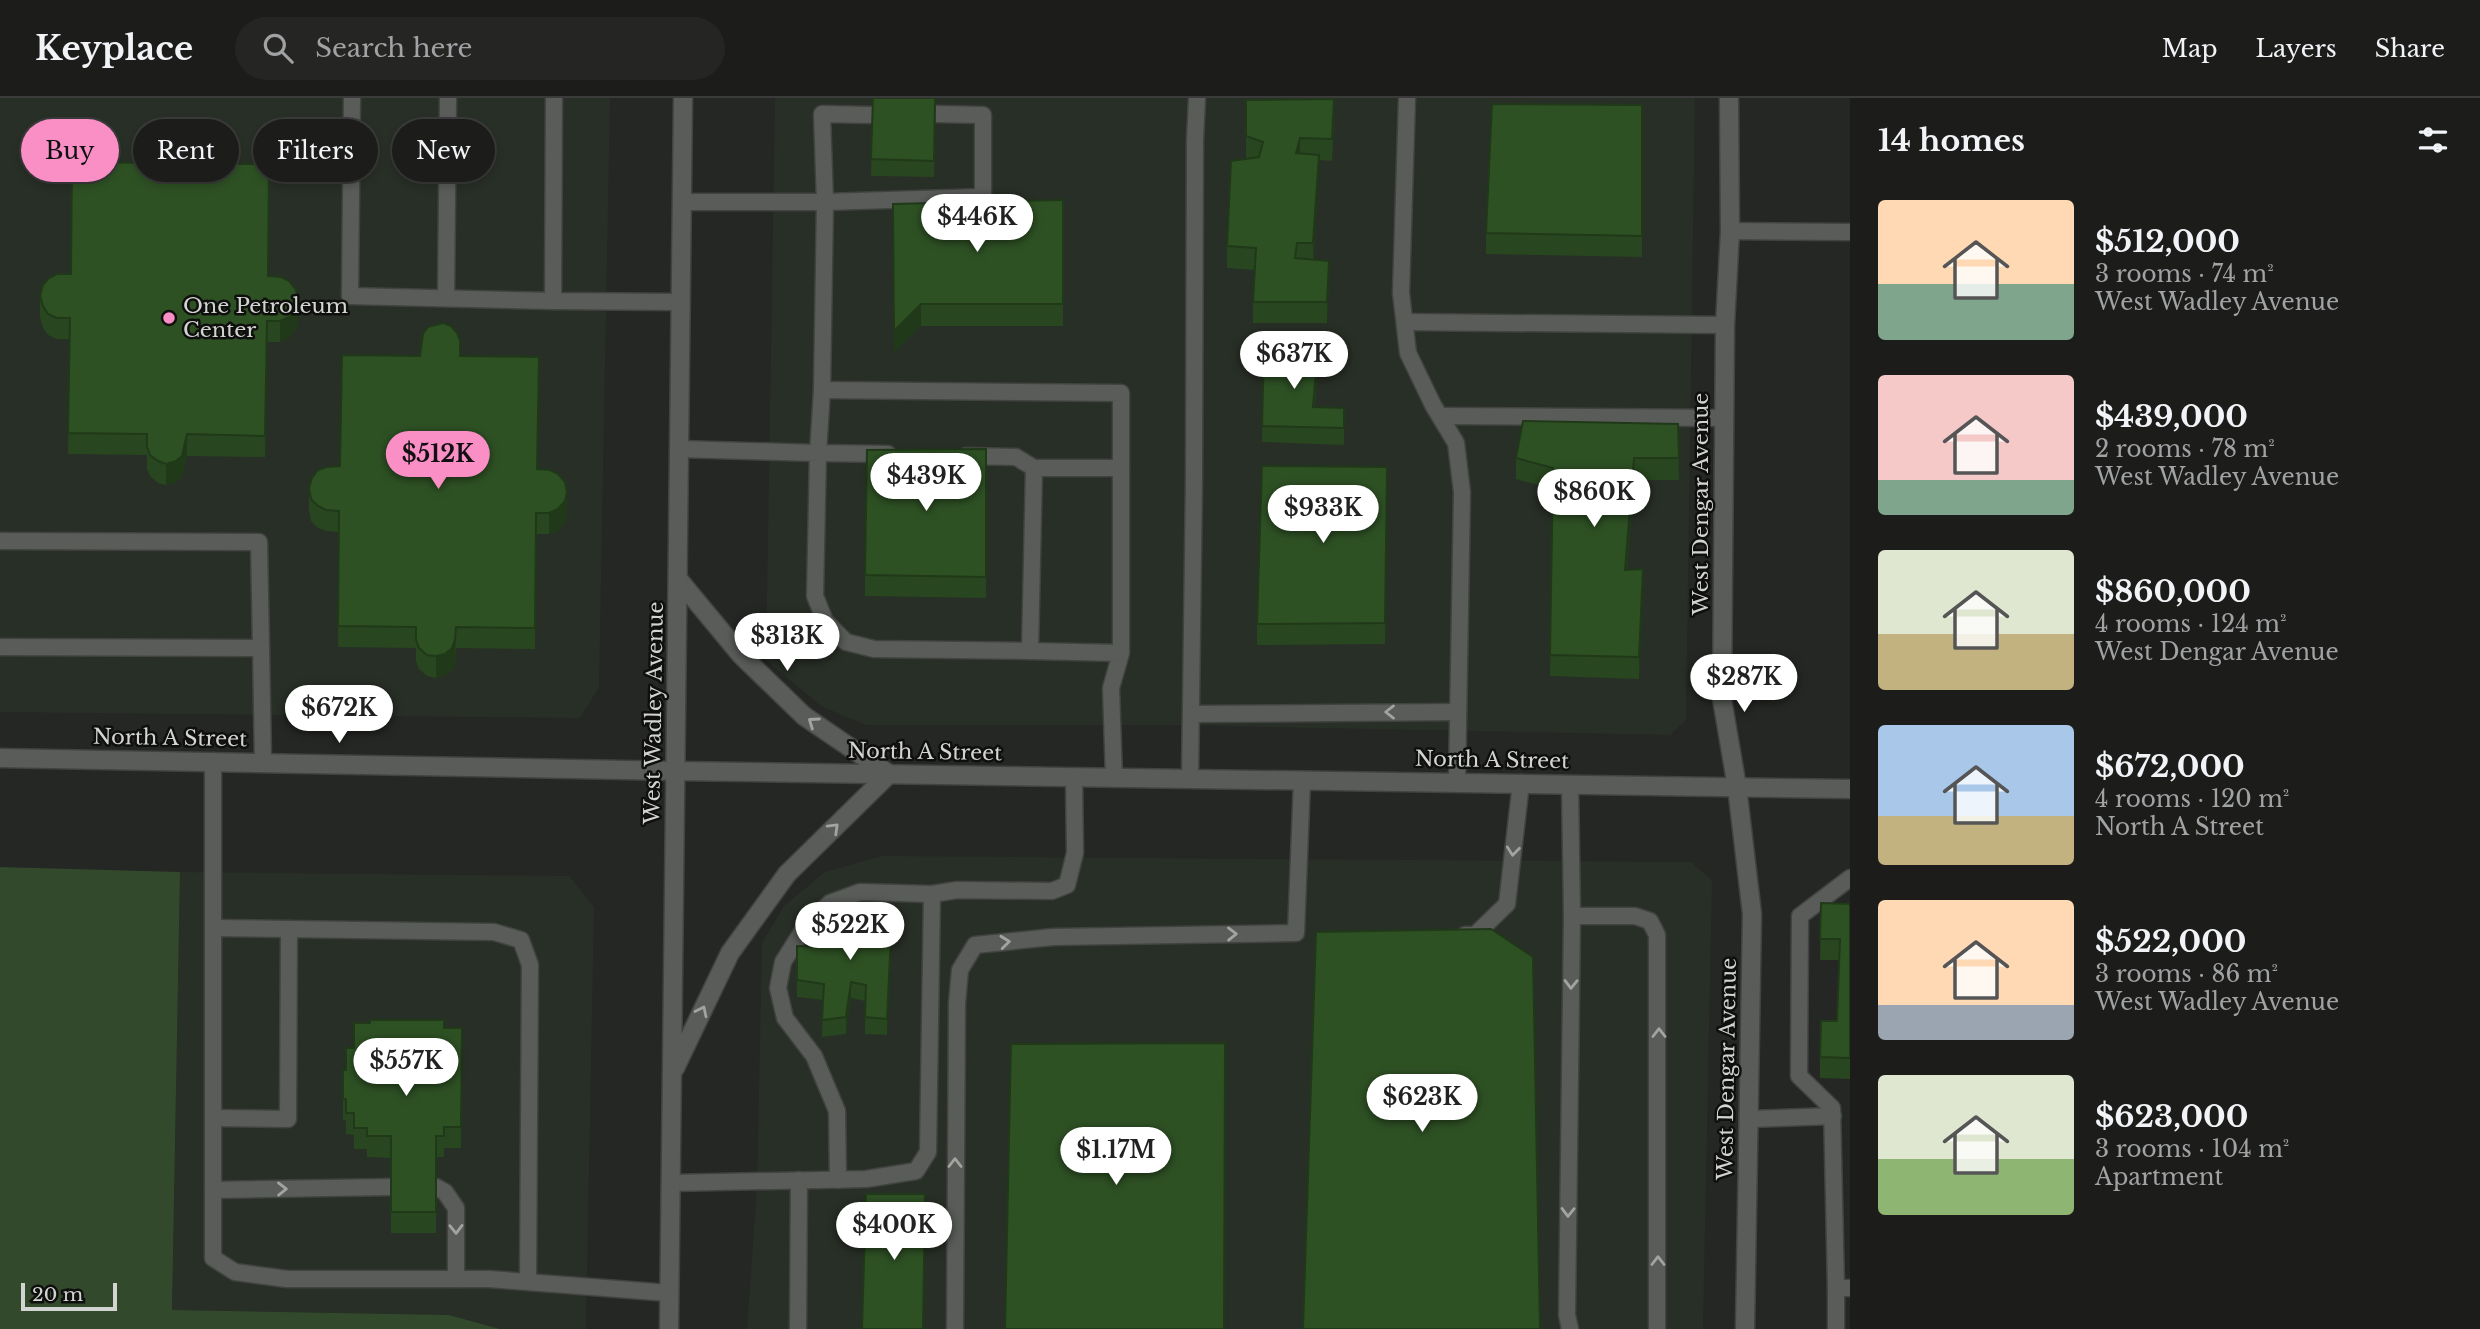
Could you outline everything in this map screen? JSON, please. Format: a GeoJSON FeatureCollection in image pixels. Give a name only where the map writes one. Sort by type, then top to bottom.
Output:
{"type":"FeatureCollection","features":[{"type":"Feature","properties":{"kind":"main road","name":"West Wadley Avenue"},"geometry":{"type":"LineString","coordinates":[[669,1329],[684,98]]}},
{"type":"Feature","properties":{"kind":"main road","name":"West Dengar Avenue"},"geometry":{"type":"LineString","coordinates":[[1729,98],[1730,231],[1725,325],[1722,699],[1737,787],[1752,914],[1745,1329]]}},
{"type":"Feature","properties":{"kind":"main road"},"geometry":{"type":"LineString","coordinates":[[673,1072],[730,953],[787,874],[889,774],[804,716],[741,655],[678,579]]}},
{"type":"Feature","properties":{"kind":"main road","name":"North A Street"},"geometry":{"type":"LineString","coordinates":[[0,758],[1850,789]]}},
{"type":"Feature","properties":{"kind":"lane"},"geometry":{"type":"LineString","coordinates":[[352,98],[350,296],[681,302]]}},
{"type":"Feature","properties":{"kind":"lane"},"geometry":{"type":"LineString","coordinates":[[446,298],[448,98]]}},
{"type":"Feature","properties":{"kind":"lane"},"geometry":{"type":"LineString","coordinates":[[552,301],[554,98]]}},
{"type":"Feature","properties":{"kind":"lane"},"geometry":{"type":"LineString","coordinates":[[1190,779],[1197,98]]}},
{"type":"Feature","properties":{"kind":"lane"},"geometry":{"type":"LineString","coordinates":[[1407,98],[1401,293],[1408,353],[1456,443],[1462,492],[1457,782]]}},
{"type":"Feature","properties":{"kind":"lane"},"geometry":{"type":"LineString","coordinates":[[872,115],[822,114],[825,202],[815,596],[825,621],[846,642],[874,649],[1121,653]]}},
{"type":"Feature","properties":{"kind":"lane"},"geometry":{"type":"LineString","coordinates":[[683,201],[825,202],[983,197],[983,115],[935,114]]}},
{"type":"Feature","properties":{"kind":"lane"},"geometry":{"type":"LineString","coordinates":[[1730,231],[1850,232]]}},
{"type":"Feature","properties":{"kind":"lane"},"geometry":{"type":"LineString","coordinates":[[1405,321],[1725,325]]}},
{"type":"Feature","properties":{"kind":"lane"},"geometry":{"type":"LineString","coordinates":[[822,390],[1121,393],[1121,653],[1111,688],[1114,778]]}},
{"type":"Feature","properties":{"kind":"lane"},"geometry":{"type":"LineString","coordinates":[[1440,416],[1724,418]]}},
{"type":"Feature","properties":{"kind":"lane"},"geometry":{"type":"LineString","coordinates":[[680,449],[910,455]]}},
{"type":"Feature","properties":{"kind":"lane"},"geometry":{"type":"LineString","coordinates":[[950,456],[1016,457],[1034,468],[1121,468]]}},
{"type":"Feature","properties":{"kind":"lane"},"geometry":{"type":"LineString","coordinates":[[1030,651],[1034,468]]}},
{"type":"Feature","properties":{"kind":"lane"},"geometry":{"type":"LineString","coordinates":[[0,541],[259,542],[263,763]]}},
{"type":"Feature","properties":{"kind":"lane"},"geometry":{"type":"LineString","coordinates":[[0,647],[261,648]]}},
{"type":"Feature","properties":{"kind":"lane"},"geometry":{"type":"LineString","coordinates":[[1191,714],[1458,712]]}},
{"type":"Feature","properties":{"kind":"lane"},"geometry":{"type":"LineString","coordinates":[[213,761],[213,1258],[235,1272],[287,1279],[456,1279],[669,1293]]}},
{"type":"Feature","properties":{"kind":"lane"},"geometry":{"type":"LineString","coordinates":[[838,1180],[837,1111],[814,1056],[785,1018],[778,988],[783,962],[805,928],[830,904],[860,892],[932,894],[957,890],[1052,891],[1067,885],[1074,853],[1074,777]]}},
{"type":"Feature","properties":{"kind":"lane"},"geometry":{"type":"LineString","coordinates":[[955,1329],[957,1003],[960,970],[975,945],[1053,937],[1303,933],[1302,780]]}},
{"type":"Feature","properties":{"kind":"lane"},"geometry":{"type":"LineString","coordinates":[[1450,936],[1475,935],[1507,904],[1521,783]]}},
{"type":"Feature","properties":{"kind":"lane"},"geometry":{"type":"LineString","coordinates":[[1568,1322],[1572,916],[1570,784]]}},
{"type":"Feature","properties":{"kind":"lane"},"geometry":{"type":"LineString","coordinates":[[1836,1329],[1843,1288],[1833,1116],[1832,1108],[1799,1076],[1800,916],[1850,878]]}},
{"type":"Feature","properties":{"kind":"lane"},"geometry":{"type":"LineString","coordinates":[[671,1183],[866,1179],[916,1171],[929,1152],[932,894]]}},
{"type":"Feature","properties":{"kind":"lane"},"geometry":{"type":"LineString","coordinates":[[1572,916],[1635,916],[1650,921],[1657,935],[1657,1329]]}},
{"type":"Feature","properties":{"kind":"lane"},"geometry":{"type":"LineString","coordinates":[[214,928],[494,932],[521,940],[530,964],[528,1282]]}},
{"type":"Feature","properties":{"kind":"lane"},"geometry":{"type":"LineString","coordinates":[[214,1118],[288,1119],[289,929]]}},
{"type":"Feature","properties":{"kind":"lane"},"geometry":{"type":"LineString","coordinates":[[1749,1119],[1833,1116]]}},
{"type":"Feature","properties":{"kind":"lane"},"geometry":{"type":"LineString","coordinates":[[798,1329],[799,1180]]}},
{"type":"Feature","properties":{"kind":"lane"},"geometry":{"type":"LineString","coordinates":[[214,1190],[391,1187]]}},
{"type":"Feature","properties":{"kind":"lane"},"geometry":{"type":"LineString","coordinates":[[436,1187],[445,1192],[456,1208],[456,1279]]}},
{"type":"Feature","properties":{"kind":"shaded area","name":"One Petroleum Center"},"geometry":{"type":"Polygon","coordinates":[[[0,98],[610,98],[599,687],[580,718],[0,712],[0,98]]]}},
{"type":"Feature","properties":{"kind":"shaded area"},"geometry":{"type":"Polygon","coordinates":[[[775,98],[1695,98],[1686,720],[1670,735],[1176,725],[866,725],[821,706],[766,660],[775,98]]]}},
{"type":"Feature","properties":{"kind":"shaded area"},"geometry":{"type":"Polygon","coordinates":[[[882,856],[1691,862],[1712,880],[1703,1329],[747,1329],[757,1186],[762,943],[784,906],[825,872],[882,856]]]}},
{"type":"Feature","properties":{"kind":"shaded area"},"geometry":{"type":"Polygon","coordinates":[[[180,872],[569,876],[594,907],[586,1329],[500,1329],[449,1315],[172,1310],[180,872]]]}},
{"type":"Feature","properties":{"kind":"green space"},"geometry":{"type":"Polygon","coordinates":[[[0,867],[180,872],[172,1310],[449,1315],[500,1329],[0,1329],[0,867]]]}},
{"type":"Feature","properties":{"kind":"building"},"geometry":{"type":"Polygon","coordinates":[[[873,98],[935,98],[934,161],[871,159],[873,98]]]}},
{"type":"Feature","properties":{"kind":"building"},"geometry":{"type":"Polygon","coordinates":[[[1334,99],[1332,139],[1300,138],[1296,153],[1319,155],[1313,243],[1297,243],[1295,258],[1329,261],[1327,302],[1253,302],[1256,248],[1227,246],[1231,161],[1259,157],[1263,142],[1246,136],[1246,100],[1334,99]]]}},
{"type":"Feature","properties":{"kind":"building"},"geometry":{"type":"Polygon","coordinates":[[[1492,104],[1642,105],[1642,236],[1486,233],[1492,104]]]}},
{"type":"Feature","properties":{"kind":"building","name":"One Petroleum Center"},"geometry":{"type":"Polygon","coordinates":[[[119,163],[133,163],[133,182],[239,182],[239,164],[253,164],[253,182],[269,182],[268,276],[289,281],[296,290],[298,299],[296,308],[289,317],[280,321],[267,321],[265,436],[187,434],[182,456],[166,464],[150,455],[147,434],[68,433],[70,318],[57,318],[48,314],[40,296],[43,285],[49,278],[57,274],[71,274],[72,182],[119,182],[119,163]]]}},
{"type":"Feature","properties":{"kind":"building"},"geometry":{"type":"Polygon","coordinates":[[[1063,200],[1063,304],[921,304],[894,331],[893,204],[1063,200]]]}},
{"type":"Feature","properties":{"kind":"building","name":"One Petroleum Center"},"geometry":{"type":"Polygon","coordinates":[[[443,323],[451,326],[457,333],[460,356],[539,357],[537,469],[558,474],[565,482],[567,492],[565,501],[558,509],[549,513],[536,513],[535,628],[456,627],[452,648],[445,654],[436,656],[427,655],[419,648],[416,627],[338,626],[339,511],[318,506],[311,499],[309,488],[318,470],[340,466],[342,355],[420,356],[423,334],[428,327],[443,323]]]}},
{"type":"Feature","properties":{"kind":"building"},"geometry":{"type":"Polygon","coordinates":[[[1264,348],[1318,348],[1313,407],[1344,408],[1344,428],[1262,426],[1264,348]]]}},
{"type":"Feature","properties":{"kind":"building"},"geometry":{"type":"Polygon","coordinates":[[[1523,421],[1678,424],[1679,458],[1634,458],[1625,570],[1643,569],[1639,657],[1550,655],[1553,468],[1516,458],[1523,421]]]}},
{"type":"Feature","properties":{"kind":"building"},"geometry":{"type":"Polygon","coordinates":[[[986,449],[986,577],[865,575],[867,450],[986,449]]]}},
{"type":"Feature","properties":{"kind":"building"},"geometry":{"type":"Polygon","coordinates":[[[1262,466],[1387,467],[1385,623],[1257,624],[1262,466]]]}},
{"type":"Feature","properties":{"kind":"building"},"geometry":{"type":"Polygon","coordinates":[[[1821,903],[1850,904],[1850,1058],[1820,1057],[1821,1021],[1837,1021],[1840,939],[1820,939],[1821,903]]]}},
{"type":"Feature","properties":{"kind":"building"},"geometry":{"type":"Polygon","coordinates":[[[825,912],[892,914],[887,1019],[865,1017],[866,985],[851,982],[846,1017],[822,1020],[824,984],[797,980],[797,946],[820,947],[825,912]]]}},
{"type":"Feature","properties":{"kind":"building"},"geometry":{"type":"Polygon","coordinates":[[[1491,929],[1533,957],[1540,1329],[1303,1329],[1316,932],[1491,929]]]}},
{"type":"Feature","properties":{"kind":"building"},"geometry":{"type":"Polygon","coordinates":[[[370,1020],[444,1020],[444,1028],[462,1028],[461,1127],[444,1127],[444,1136],[436,1136],[436,1212],[391,1212],[391,1136],[367,1136],[367,1128],[354,1128],[354,1113],[346,1113],[343,1070],[346,1070],[346,1048],[354,1048],[354,1023],[370,1023],[370,1020]]]}},
{"type":"Feature","properties":{"kind":"building"},"geometry":{"type":"Polygon","coordinates":[[[1225,1043],[1224,1329],[1005,1329],[1011,1044],[1225,1043]]]}},
{"type":"Feature","properties":{"kind":"building"},"geometry":{"type":"Polygon","coordinates":[[[866,1194],[925,1194],[923,1329],[862,1329],[866,1194]]]}},
{"type":"Feature","properties":{"kind":"place","name":"One Petroleum Center"},"geometry":{"type":"Point","coordinates":[169,318]}}]}
